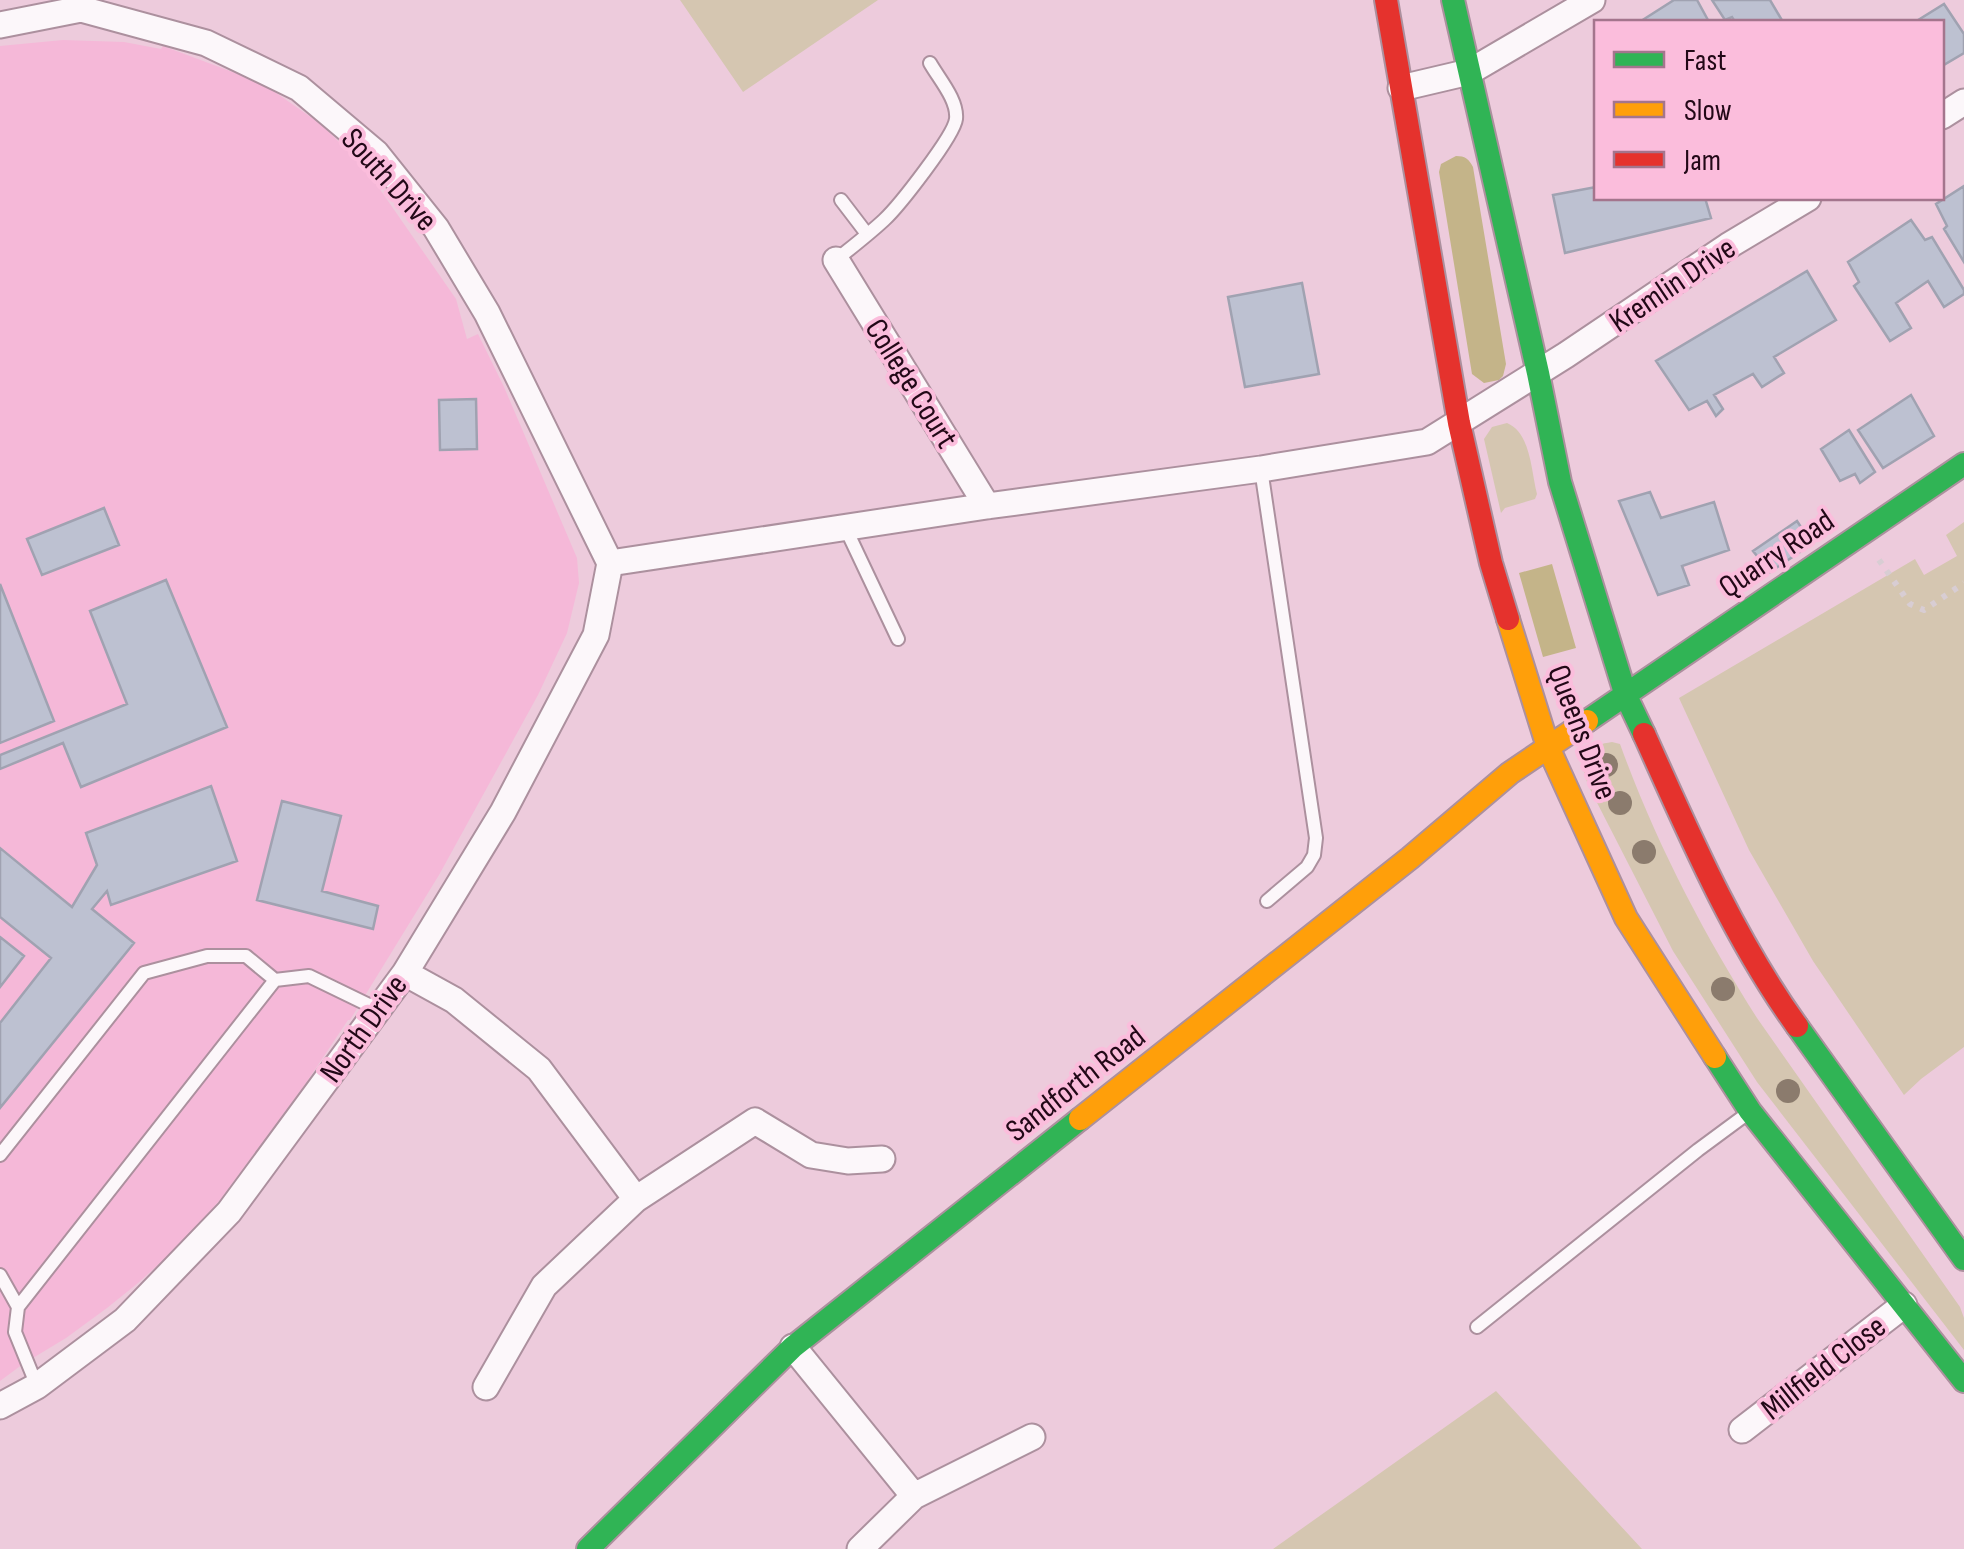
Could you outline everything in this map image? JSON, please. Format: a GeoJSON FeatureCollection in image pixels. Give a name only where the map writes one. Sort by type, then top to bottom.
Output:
{"type":"FeatureCollection","features":[{"type":"Feature","properties":{"kind":"main road","name":"Queens Drive"},"geometry":{"type":"LineString","coordinates":[[1386,0],[1459,423],[1491,563],[1548,747],[1626,918],[1750,1112],[1964,1381]]}},
{"type":"Feature","properties":{"kind":"main road","name":"Queens Drive"},"geometry":{"type":"LineString","coordinates":[[1452,0],[1560,482],[1626,696],[1702,862],[1770,988],[1964,1259]]}},
{"type":"Feature","properties":{"kind":"main road","name":"Quarry Road"},"geometry":{"type":"LineString","coordinates":[[1626,696],[1964,464]]}},
{"type":"Feature","properties":{"kind":"main road","name":"Sandforth Road"},"geometry":{"type":"LineString","coordinates":[[588,1549],[793,1347],[1410,858],[1510,773],[1626,696]]}},
{"type":"Feature","properties":{"kind":"street"},"geometry":{"type":"LineString","coordinates":[[1401,88],[1469,72],[1559,13],[1592,0]]}},
{"type":"Feature","properties":{"kind":"street","name":"South Drive"},"geometry":{"type":"LineString","coordinates":[[0,25],[82,9],[206,43],[299,88],[376,153],[436,228],[487,314],[610,563]]}},
{"type":"Feature","properties":{"kind":"street","name":"Kremlin Drive"},"geometry":{"type":"LineString","coordinates":[[610,563],[1427,442],[1805,200]]}},
{"type":"Feature","properties":{"kind":"street","name":"College Court"},"geometry":{"type":"LineString","coordinates":[[836,260],[988,506]]}},
{"type":"Feature","properties":{"kind":"street","name":"North Drive"},"geometry":{"type":"LineString","coordinates":[[0,1406],[37,1386],[125,1320],[229,1212],[404,973],[502,812],[596,635],[610,563]]}},
{"type":"Feature","properties":{"kind":"street"},"geometry":{"type":"LineString","coordinates":[[404,973],[454,1000],[539,1068],[636,1199]]}},
{"type":"Feature","properties":{"kind":"street"},"geometry":{"type":"LineString","coordinates":[[486,1387],[544,1286],[636,1199],[755,1121],[811,1155],[848,1161],[882,1159]]}},
{"type":"Feature","properties":{"kind":"street","name":"Millfield Close"},"geometry":{"type":"LineString","coordinates":[[1742,1430],[1904,1305]]}},
{"type":"Feature","properties":{"kind":"street"},"geometry":{"type":"LineString","coordinates":[[793,1347],[914,1496]]}},
{"type":"Feature","properties":{"kind":"street"},"geometry":{"type":"LineString","coordinates":[[860,1549],[914,1496],[1032,1437]]}},
{"type":"Feature","properties":{"kind":"lane"},"geometry":{"type":"LineString","coordinates":[[836,260],[886,218],[954,127],[954,103],[930,63]]}},
{"type":"Feature","properties":{"kind":"lane"},"geometry":{"type":"LineString","coordinates":[[841,200],[867,234]]}},
{"type":"Feature","properties":{"kind":"lane"},"geometry":{"type":"LineString","coordinates":[[1262,469],[1316,838],[1314,855],[1307,867],[1266,901]]}},
{"type":"Feature","properties":{"kind":"lane"},"geometry":{"type":"LineString","coordinates":[[845,527],[898,639]]}},
{"type":"Feature","properties":{"kind":"lane"},"geometry":{"type":"LineString","coordinates":[[0,1155],[144,973],[207,956],[246,956],[275,980]]}},
{"type":"Feature","properties":{"kind":"lane"},"geometry":{"type":"LineString","coordinates":[[37,1386],[15,1332],[18,1308],[275,980],[309,976],[377,1008]]}},
{"type":"Feature","properties":{"kind":"lane"},"geometry":{"type":"LineString","coordinates":[[1477,1328],[1750,1112]]}},
{"type":"Feature","properties":{"kind":"lane"},"geometry":{"type":"LineString","coordinates":[[0,1275],[18,1308]]}},
{"type":"Feature","properties":{"kind":"path"},"geometry":{"type":"LineString","coordinates":[[1861,534],[1910,604],[1924,610],[1964,584]]}},
{"type":"Feature","properties":{"kind":"shaded area"},"geometry":{"type":"Polygon","coordinates":[[[680,0],[878,0],[743,92],[680,0]]]}},
{"type":"Feature","properties":{"kind":"shaded area"},"geometry":{"type":"Polygon","coordinates":[[[63,40],[124,42],[161,49],[163,46],[262,83],[322,125],[353,156],[456,299],[467,339],[478,334],[577,558],[579,583],[567,633],[538,695],[439,875],[350,1020],[306,1083],[220,1200],[180,1245],[107,1308],[0,1381],[0,46],[63,40]]]}},
{"type":"Feature","properties":{"kind":"shaded area"},"geometry":{"type":"Polygon","coordinates":[[[1456,156],[1466,158],[1473,167],[1506,364],[1499,380],[1484,383],[1472,374],[1439,172],[1441,164],[1456,156]]]}},
{"type":"Feature","properties":{"kind":"shaded area"},"geometry":{"type":"Polygon","coordinates":[[[1507,423],[1525,444],[1537,494],[1535,499],[1505,508],[1501,513],[1484,439],[1492,427],[1507,423]]]}},
{"type":"Feature","properties":{"kind":"shaded area"},"geometry":{"type":"Polygon","coordinates":[[[1964,522],[1964,1047],[1904,1095],[1813,961],[1749,850],[1679,698],[1915,559],[1924,575],[1957,556],[1946,535],[1964,522]]]}},
{"type":"Feature","properties":{"kind":"shaded area"},"geometry":{"type":"Polygon","coordinates":[[[1552,564],[1576,648],[1543,657],[1519,573],[1552,564]]]}},
{"type":"Feature","properties":{"kind":"shaded area"},"geometry":{"type":"Polygon","coordinates":[[[1612,742],[1620,744],[1664,850],[1757,1018],[1960,1307],[1964,1350],[1757,1082],[1673,951],[1585,778],[1583,762],[1587,751],[1612,742]]]}},
{"type":"Feature","properties":{"kind":"shaded area"},"geometry":{"type":"Polygon","coordinates":[[[1496,1391],[1642,1549],[1273,1549],[1496,1391]]]}},
{"type":"Feature","properties":{"kind":"building"},"geometry":{"type":"Polygon","coordinates":[[[1674,0],[1697,0],[1708,20],[1643,20],[1674,0]]]}},
{"type":"Feature","properties":{"kind":"building"},"geometry":{"type":"Polygon","coordinates":[[[1712,0],[1770,0],[1782,20],[1732,17],[1725,20],[1712,0]]]}},
{"type":"Feature","properties":{"kind":"building"},"geometry":{"type":"Polygon","coordinates":[[[1944,4],[1964,34],[1964,53],[1944,65],[1944,20],[1918,20],[1944,4]]]}},
{"type":"Feature","properties":{"kind":"building"},"geometry":{"type":"Polygon","coordinates":[[[1964,186],[1964,262],[1944,229],[1947,226],[1936,204],[1964,186]]]}},
{"type":"Feature","properties":{"kind":"building"},"geometry":{"type":"Polygon","coordinates":[[[1594,187],[1594,200],[1706,200],[1711,218],[1565,253],[1553,195],[1594,187]]]}},
{"type":"Feature","properties":{"kind":"building"},"geometry":{"type":"Polygon","coordinates":[[[1911,220],[1925,240],[1932,237],[1964,294],[1944,307],[1928,281],[1896,303],[1911,328],[1890,341],[1854,286],[1859,282],[1848,262],[1911,220]]]}},
{"type":"Feature","properties":{"kind":"building"},"geometry":{"type":"Polygon","coordinates":[[[1807,271],[1836,320],[1774,357],[1784,373],[1762,387],[1753,374],[1714,395],[1723,409],[1716,416],[1707,401],[1689,410],[1656,361],[1807,271]]]}},
{"type":"Feature","properties":{"kind":"building"},"geometry":{"type":"Polygon","coordinates":[[[1302,283],[1319,374],[1245,387],[1228,297],[1302,283]]]}},
{"type":"Feature","properties":{"kind":"building"},"geometry":{"type":"Polygon","coordinates":[[[1911,395],[1934,436],[1883,468],[1858,430],[1911,395]]]}},
{"type":"Feature","properties":{"kind":"building"},"geometry":{"type":"Polygon","coordinates":[[[476,399],[477,449],[440,450],[439,400],[476,399]]]}},
{"type":"Feature","properties":{"kind":"building"},"geometry":{"type":"Polygon","coordinates":[[[1849,430],[1875,472],[1860,483],[1855,474],[1840,481],[1821,449],[1849,430]]]}},
{"type":"Feature","properties":{"kind":"building"},"geometry":{"type":"Polygon","coordinates":[[[1650,492],[1661,518],[1714,502],[1729,550],[1682,566],[1689,585],[1658,595],[1619,501],[1650,492]]]}},
{"type":"Feature","properties":{"kind":"building"},"geometry":{"type":"Polygon","coordinates":[[[104,508],[119,545],[42,575],[27,539],[104,508]]]}},
{"type":"Feature","properties":{"kind":"building"},"geometry":{"type":"Polygon","coordinates":[[[1797,521],[1812,544],[1770,572],[1753,551],[1797,521]]]}},
{"type":"Feature","properties":{"kind":"building"},"geometry":{"type":"Polygon","coordinates":[[[166,580],[227,727],[81,787],[63,743],[0,769],[0,755],[127,704],[90,611],[166,580]]]}},
{"type":"Feature","properties":{"kind":"building"},"geometry":{"type":"Polygon","coordinates":[[[0,584],[54,721],[0,743],[0,584]]]}},
{"type":"Feature","properties":{"kind":"building"},"geometry":{"type":"Polygon","coordinates":[[[211,786],[237,861],[111,905],[107,891],[92,909],[134,943],[0,1108],[0,1023],[51,958],[0,917],[0,848],[72,907],[97,865],[86,833],[211,786]]]}},
{"type":"Feature","properties":{"kind":"building"},"geometry":{"type":"Polygon","coordinates":[[[282,801],[341,816],[322,891],[378,906],[373,929],[257,900],[282,801]]]}},
{"type":"Feature","properties":{"kind":"building"},"geometry":{"type":"Polygon","coordinates":[[[0,937],[24,956],[0,987],[0,937]]]}},
{"type":"Feature","properties":{"kind":"traffic: fast"},"geometry":{"type":"LineString","coordinates":[[1453,0],[1560,482],[1626,696],[1644,734]]}},
{"type":"Feature","properties":{"kind":"traffic: fast"},"geometry":{"type":"LineString","coordinates":[[1587,721],[1964,464]]}},
{"type":"Feature","properties":{"kind":"traffic: fast"},"geometry":{"type":"LineString","coordinates":[[1797,1026],[1964,1259]]}},
{"type":"Feature","properties":{"kind":"traffic: fast"},"geometry":{"type":"LineString","coordinates":[[1715,1057],[1750,1111],[1964,1381]]}},
{"type":"Feature","properties":{"kind":"traffic: fast"},"geometry":{"type":"LineString","coordinates":[[588,1549],[793,1347],[1080,1119]]}},
{"type":"Feature","properties":{"kind":"traffic: slow"},"geometry":{"type":"LineString","coordinates":[[1508,619],[1548,747],[1626,918],[1715,1057]]}},
{"type":"Feature","properties":{"kind":"traffic: slow"},"geometry":{"type":"LineString","coordinates":[[1080,1119],[1410,858],[1510,773],[1587,721]]}},
{"type":"Feature","properties":{"kind":"traffic: jam"},"geometry":{"type":"LineString","coordinates":[[1386,0],[1459,423],[1508,619]]}},
{"type":"Feature","properties":{"kind":"traffic: jam"},"geometry":{"type":"LineString","coordinates":[[1644,734],[1732,921],[1797,1026]]}}]}
